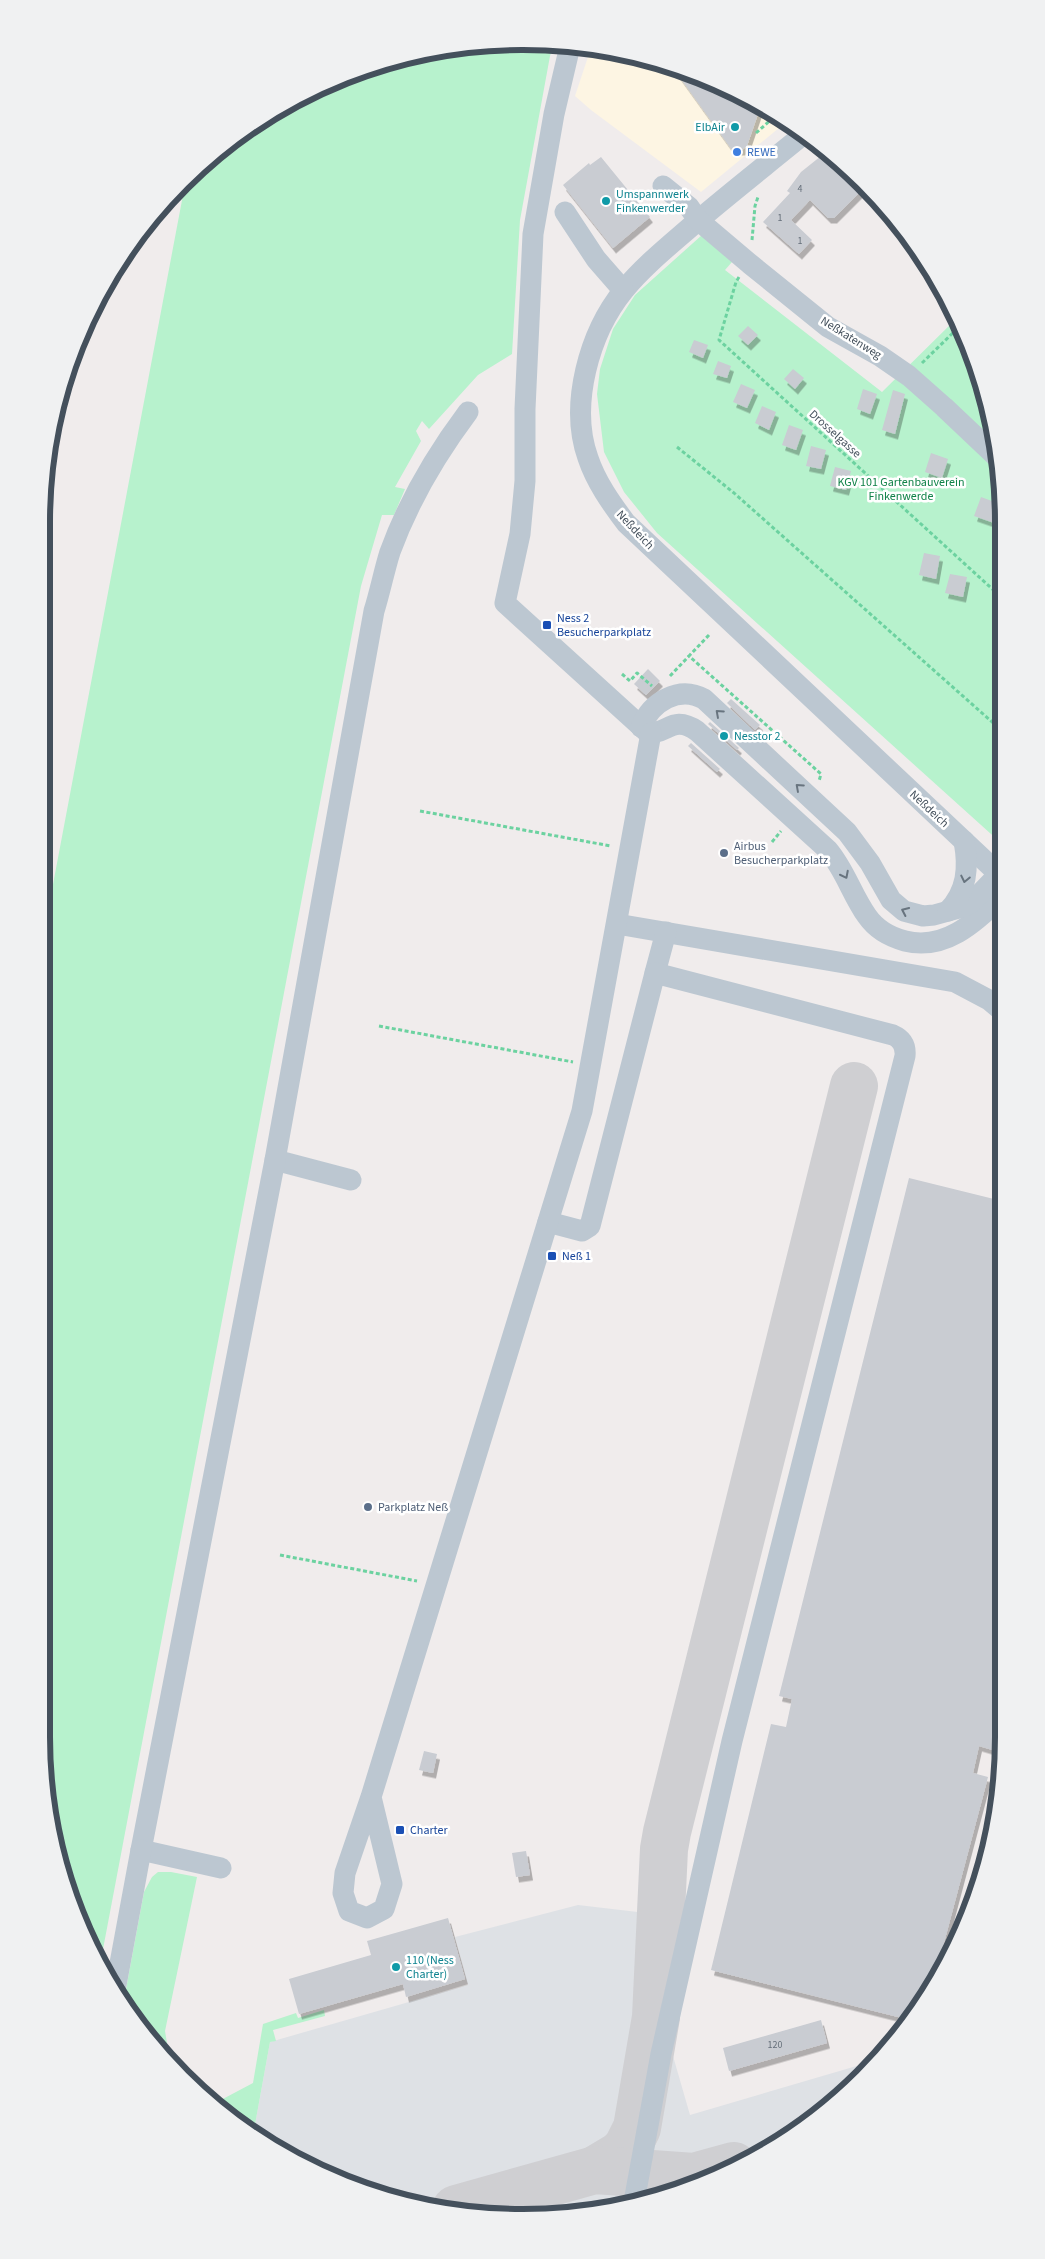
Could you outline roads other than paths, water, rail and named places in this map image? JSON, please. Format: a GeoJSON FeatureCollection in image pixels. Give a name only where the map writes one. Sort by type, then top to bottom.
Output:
{"type":"FeatureCollection","features":[{"type":"Feature","properties":{"kind":"street"},"geometry":{"type":"LineString","coordinates":[[568,52],[552,122],[533,234],[525,400],[525,482],[520,534],[504,603],[646,730],[658,732],[675,724],[690,726],[828,850],[844,872],[868,918],[880,930],[898,939],[920,944],[933,943],[961,932],[995,903]]}},
{"type":"Feature","properties":{"kind":"street","name":"Neßdeich"},"geometry":{"type":"LineString","coordinates":[[798,139],[698,220],[642,270],[610,309],[597,336],[588,364],[582,394],[582,436],[588,457],[603,491],[626,523],[995,870]]}},
{"type":"Feature","properties":{"kind":"street","name":"Neßkatenweg"},"geometry":{"type":"LineString","coordinates":[[663,186],[689,207],[698,220],[751,254],[828,327],[880,356],[909,376],[989,450]]}},
{"type":"Feature","properties":{"kind":"street"},"geometry":{"type":"LineString","coordinates":[[565,212],[596,259],[624,290]]}},
{"type":"Feature","properties":{"kind":"street"},"geometry":{"type":"LineString","coordinates":[[117,1979],[274,1160],[374,611],[390,553],[422,479],[440,448],[468,412]]}},
{"type":"Feature","properties":{"kind":"street"},"geometry":{"type":"LineString","coordinates":[[370,1797],[392,1884],[384,1909],[367,1918],[349,1911],[343,1893],[345,1873],[582,1111],[631,850],[646,730],[651,710],[660,702],[678,694],[695,694],[704,699],[860,846],[897,907],[923,916],[948,911],[972,902],[995,880]]}},
{"type":"Feature","properties":{"kind":"street"},"geometry":{"type":"LineString","coordinates":[[948,911],[958,899],[966,877],[967,857],[964,841]]}},
{"type":"Feature","properties":{"kind":"street"},"geometry":{"type":"LineString","coordinates":[[617,924],[955,982],[995,1005]]}},
{"type":"Feature","properties":{"kind":"street"},"geometry":{"type":"LineString","coordinates":[[548,1222],[582,1230],[590,1226],[666,932]]}},
{"type":"Feature","properties":{"kind":"street"},"geometry":{"type":"LineString","coordinates":[[635,2195],[661,2054],[732,1741],[906,1051],[902,1041],[893,1035],[655,972]]}},
{"type":"Feature","properties":{"kind":"street"},"geometry":{"type":"LineString","coordinates":[[274,1160],[351,1180]]}},
{"type":"Feature","properties":{"kind":"street"},"geometry":{"type":"LineString","coordinates":[[141,1850],[222,1868]]}},
{"type":"Feature","properties":{"kind":"place","name":"ElbAir"},"geometry":{"type":"Point","coordinates":[735,127]}},
{"type":"Feature","properties":{"kind":"place","name":"REWE"},"geometry":{"type":"Point","coordinates":[737,152]}},
{"type":"Feature","properties":{"kind":"place","name":"Umspannwerk Finkenwerder"},"geometry":{"type":"Point","coordinates":[606,201]}},
{"type":"Feature","properties":{"kind":"place","name":"Ness 2 Besucherparkplatz"},"geometry":{"type":"Point","coordinates":[547,625]}},
{"type":"Feature","properties":{"kind":"place","name":"Nesstor 2"},"geometry":{"type":"Point","coordinates":[724,736]}},
{"type":"Feature","properties":{"kind":"place","name":"Airbus Besucherparkplatz"},"geometry":{"type":"Point","coordinates":[724,853]}},
{"type":"Feature","properties":{"kind":"place","name":"Neß 1"},"geometry":{"type":"Point","coordinates":[552,1256]}},
{"type":"Feature","properties":{"kind":"place","name":"Parkplatz Neß"},"geometry":{"type":"Point","coordinates":[368,1507]}},
{"type":"Feature","properties":{"kind":"place","name":"Charter"},"geometry":{"type":"Point","coordinates":[400,1830]}},
{"type":"Feature","properties":{"kind":"place","name":"110 (Ness Charter)"},"geometry":{"type":"Point","coordinates":[396,1967]}},
{"type":"Feature","properties":{"kind":"park label","name":"KGV 101 Gartenbauverein Finkenwerde"},"geometry":{"type":"Point","coordinates":[901,489]}}]}
